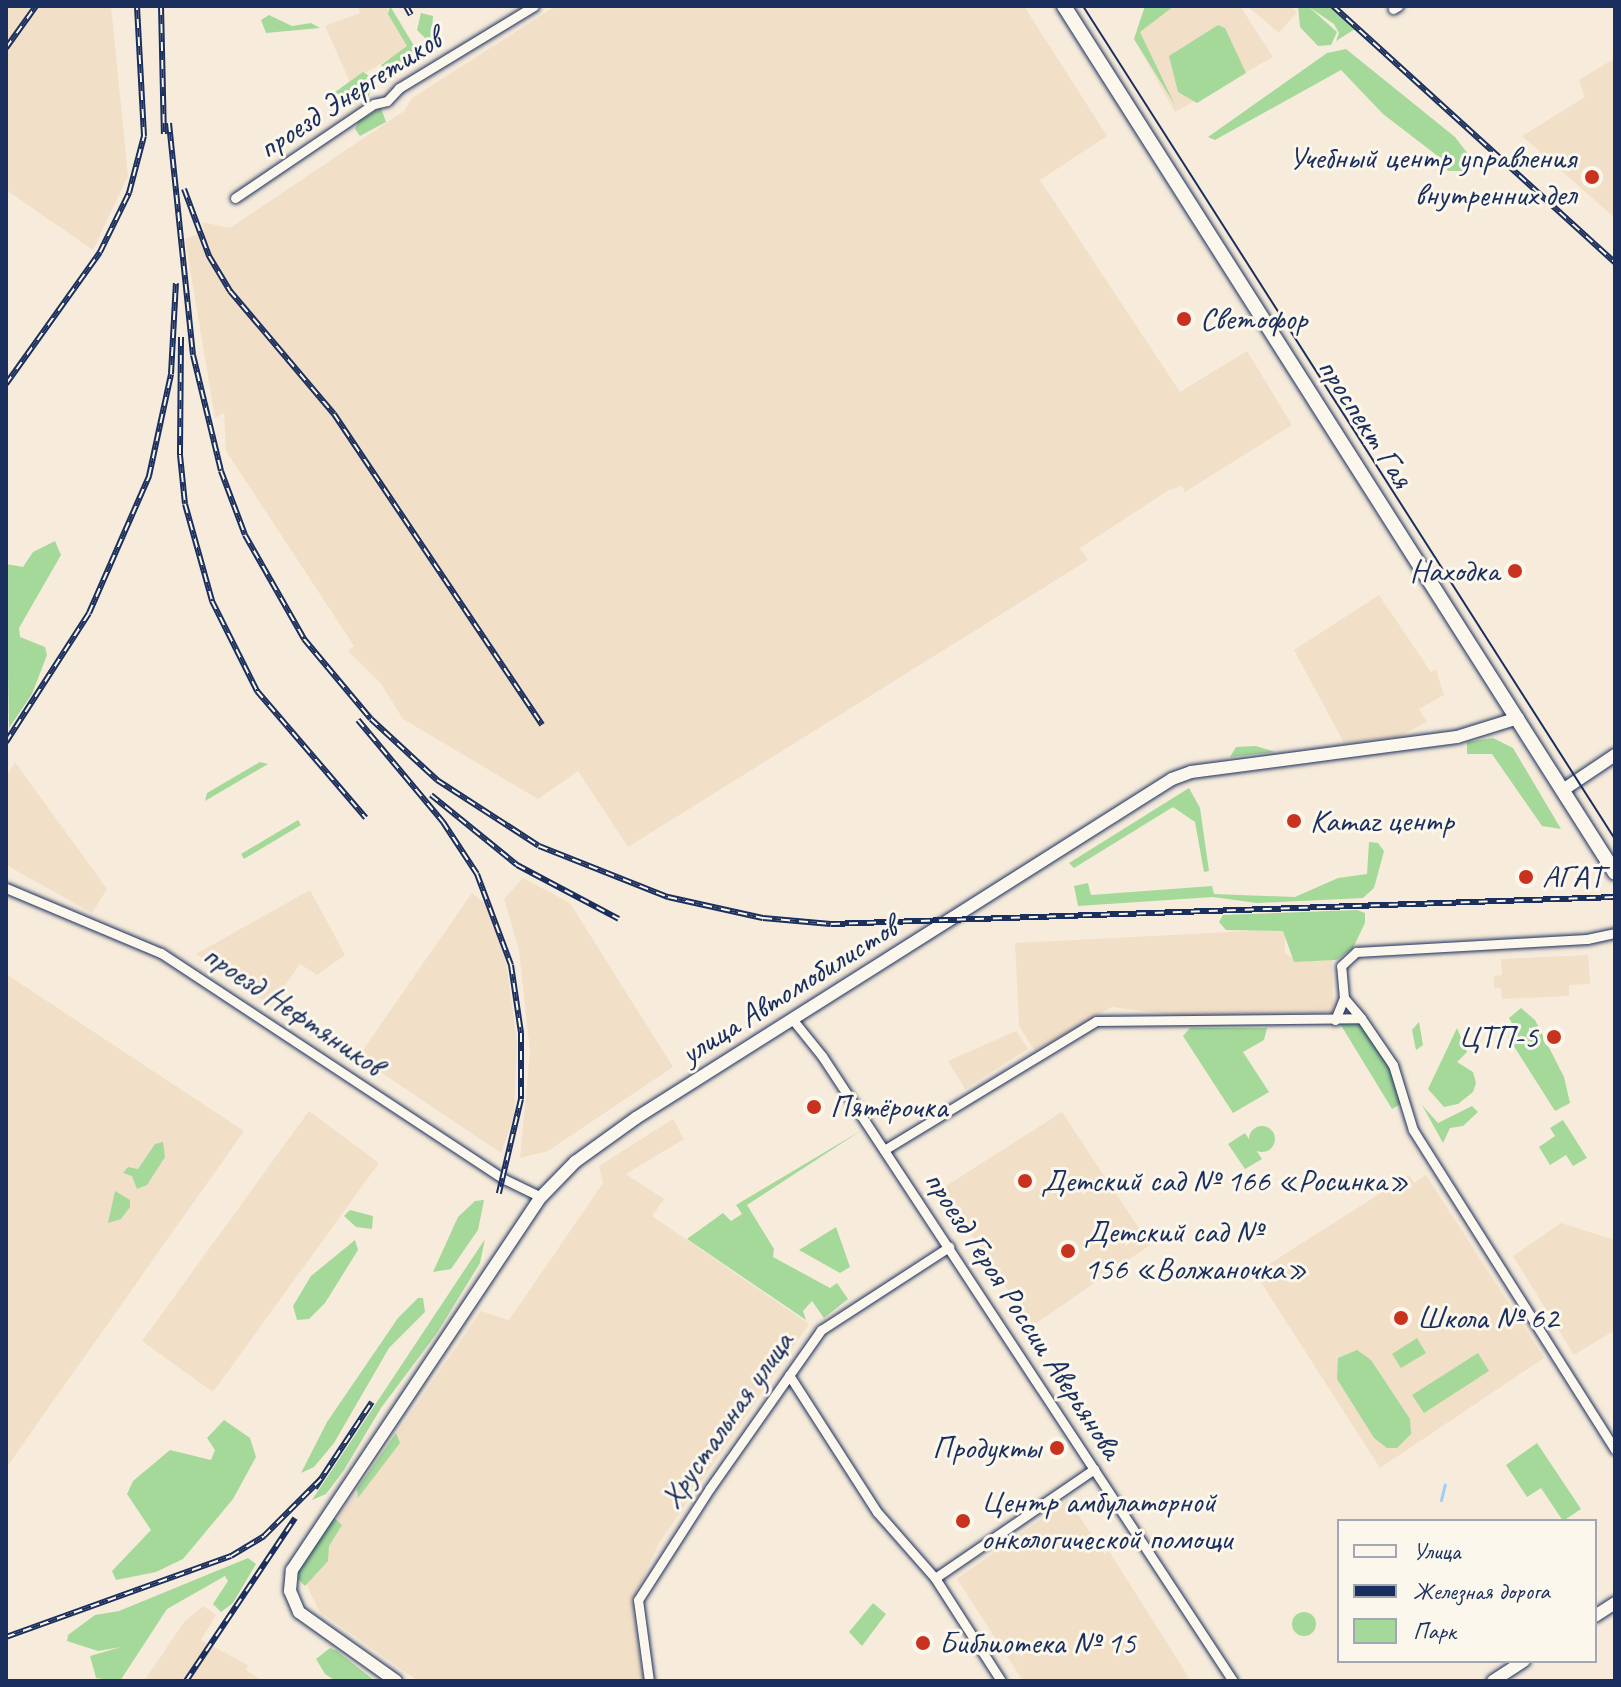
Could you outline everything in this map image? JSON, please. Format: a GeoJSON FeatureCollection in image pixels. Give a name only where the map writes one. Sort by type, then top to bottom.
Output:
{"type":"FeatureCollection","features":[{"type":"Feature","properties":{"kind":"main road","name":"проспект Гая"},"geometry":{"type":"LineString","coordinates":[[1064,6],[1615,873]]}},
{"type":"Feature","properties":{"kind":"street","name":"проезд Энергетиков"},"geometry":{"type":"LineString","coordinates":[[235,198],[374,104],[387,101],[399,88],[534,6]]}},
{"type":"Feature","properties":{"kind":"street","name":"улица Автомобилистов"},"geometry":{"type":"LineString","coordinates":[[396,1681],[307,1620],[290,1591],[300,1553],[541,1197],[606,1138],[1172,779],[1191,772],[1457,737],[1518,718]]}},
{"type":"Feature","properties":{"kind":"street"},"geometry":{"type":"LineString","coordinates":[[1563,790],[1615,755]]}},
{"type":"Feature","properties":{"kind":"street","name":"проезд Нефтяников"},"geometry":{"type":"LineString","coordinates":[[6,888],[161,953],[504,1179],[541,1197]]}},
{"type":"Feature","properties":{"kind":"street"},"geometry":{"type":"LineString","coordinates":[[1335,1020],[1344,998],[1341,966],[1356,952],[1615,933]]}},
{"type":"Feature","properties":{"kind":"street"},"geometry":{"type":"LineString","coordinates":[[1344,998],[1393,1065],[1413,1130],[1615,1449]]}},
{"type":"Feature","properties":{"kind":"street"},"geometry":{"type":"LineString","coordinates":[[884,1150],[1096,1021],[1361,1018]]}},
{"type":"Feature","properties":{"kind":"street","name":"проезд Героя России Аверьянова"},"geometry":{"type":"LineString","coordinates":[[793,1020],[949,1247],[1233,1681]]}},
{"type":"Feature","properties":{"kind":"street","name":"Хрустальная улица"},"geometry":{"type":"LineString","coordinates":[[649,1681],[638,1608],[641,1593],[789,1375],[833,1320],[949,1247]]}},
{"type":"Feature","properties":{"kind":"street"},"geometry":{"type":"LineString","coordinates":[[789,1375],[877,1512],[935,1578],[1001,1681]]}},
{"type":"Feature","properties":{"kind":"street"},"geometry":{"type":"LineString","coordinates":[[935,1578],[1094,1469]]}},
{"type":"Feature","properties":{"kind":"street"},"geometry":{"type":"LineString","coordinates":[[1597,1615],[1615,1603]]}},
{"type":"Feature","properties":{"kind":"street"},"geometry":{"type":"LineString","coordinates":[[1493,1681],[1521,1663]]}},
{"type":"Feature","properties":{"kind":"shaded area"},"geometry":{"type":"Polygon","coordinates":[[[6,6],[111,6],[128,176],[93,250],[6,190],[6,6]]]}},
{"type":"Feature","properties":{"kind":"shaded area"},"geometry":{"type":"Polygon","coordinates":[[[358,6],[386,6],[409,47],[350,82],[325,26],[360,13],[358,6]]]}},
{"type":"Feature","properties":{"kind":"shaded area"},"geometry":{"type":"Polygon","coordinates":[[[556,6],[1024,6],[1107,136],[1040,180],[1180,392],[1247,351],[1292,425],[1185,492],[1182,486],[1169,490],[1080,548],[1088,560],[628,847],[578,771],[538,799],[403,719],[381,684],[348,651],[354,646],[226,451],[224,413],[215,418],[185,239],[204,232],[202,222],[230,228],[404,111],[412,98],[556,6]]]}},
{"type":"Feature","properties":{"kind":"shaded area"},"geometry":{"type":"Polygon","coordinates":[[[1145,6],[1240,6],[1273,57],[1175,112],[1134,39],[1145,6]]]}},
{"type":"Feature","properties":{"kind":"shaded area"},"geometry":{"type":"Polygon","coordinates":[[[1247,6],[1289,6],[1297,12],[1279,33],[1247,6]]]}},
{"type":"Feature","properties":{"kind":"shaded area","name":"Учебный центр управления внутренних дел"},"geometry":{"type":"Polygon","coordinates":[[[1615,58],[1615,218],[1522,136],[1585,97],[1579,80],[1615,58]]]}},
{"type":"Feature","properties":{"kind":"shaded area"},"geometry":{"type":"Polygon","coordinates":[[[1379,595],[1431,672],[1436,669],[1444,695],[1419,709],[1427,722],[1398,737],[1344,743],[1294,650],[1379,595]]]}},
{"type":"Feature","properties":{"kind":"shaded area"},"geometry":{"type":"Polygon","coordinates":[[[15,762],[107,889],[92,913],[6,865],[6,777],[15,762]]]}},
{"type":"Feature","properties":{"kind":"shaded area"},"geometry":{"type":"Polygon","coordinates":[[[523,878],[570,903],[673,1067],[548,1151],[520,1158],[530,1052],[519,950],[504,899],[523,878]]]}},
{"type":"Feature","properties":{"kind":"shaded area"},"geometry":{"type":"Polygon","coordinates":[[[310,890],[345,955],[317,975],[300,964],[271,1006],[196,954],[310,890]]]}},
{"type":"Feature","properties":{"kind":"shaded area"},"geometry":{"type":"Polygon","coordinates":[[[472,893],[487,905],[506,962],[517,1042],[514,1117],[501,1153],[358,1057],[472,893]]]}},
{"type":"Feature","properties":{"kind":"shaded area"},"geometry":{"type":"Polygon","coordinates":[[[1285,929],[1285,953],[1298,962],[1332,960],[1333,1012],[1183,1016],[1112,1007],[1035,1051],[1019,1026],[1015,943],[1285,929]]]}},
{"type":"Feature","properties":{"kind":"shaded area"},"geometry":{"type":"Polygon","coordinates":[[[1588,955],[1590,984],[1569,985],[1569,996],[1502,999],[1501,988],[1494,988],[1494,976],[1502,975],[1501,959],[1588,955]]]}},
{"type":"Feature","properties":{"kind":"shaded area"},"geometry":{"type":"Polygon","coordinates":[[[6,974],[244,1131],[6,1468],[6,974]]]}},
{"type":"Feature","properties":{"kind":"shaded area"},"geometry":{"type":"Polygon","coordinates":[[[1016,1031],[1028,1049],[965,1089],[948,1061],[1016,1031]]]}},
{"type":"Feature","properties":{"kind":"shaded area"},"geometry":{"type":"Polygon","coordinates":[[[309,1111],[379,1163],[213,1392],[142,1341],[309,1111]]]}},
{"type":"Feature","properties":{"kind":"shaded area"},"geometry":{"type":"Polygon","coordinates":[[[1062,1112],[1150,1245],[1032,1326],[944,1194],[946,1186],[1062,1112]]]}},
{"type":"Feature","properties":{"kind":"shaded area"},"geometry":{"type":"Polygon","coordinates":[[[673,1119],[684,1139],[626,1174],[664,1199],[652,1216],[809,1324],[659,1543],[632,1602],[644,1681],[418,1681],[319,1611],[301,1573],[481,1311],[509,1320],[603,1183],[599,1166],[673,1119]]]}},
{"type":"Feature","properties":{"kind":"shaded area","name":"Школа № 62"},"geometry":{"type":"Polygon","coordinates":[[[1409,1175],[1414,1183],[1426,1175],[1544,1358],[1380,1468],[1255,1273],[1409,1175]]]}},
{"type":"Feature","properties":{"kind":"shaded area"},"geometry":{"type":"Polygon","coordinates":[[[1561,1223],[1615,1240],[1615,1330],[1574,1355],[1513,1256],[1561,1223]]]}},
{"type":"Feature","properties":{"kind":"shaded area"},"geometry":{"type":"Polygon","coordinates":[[[1068,1500],[1105,1554],[1109,1551],[1191,1681],[1023,1681],[957,1579],[1068,1500]]]}},
{"type":"Feature","properties":{"kind":"shaded area"},"geometry":{"type":"Polygon","coordinates":[[[203,1606],[216,1615],[201,1640],[248,1665],[246,1670],[263,1681],[144,1681],[184,1622],[203,1606]]]}},
{"type":"Feature","properties":{"kind":"green space"},"geometry":{"type":"Polygon","coordinates":[[[390,6],[419,54],[413,66],[392,74],[381,65],[407,46],[388,14],[390,6]]]}},
{"type":"Feature","properties":{"kind":"green space"},"geometry":{"type":"Polygon","coordinates":[[[1145,6],[1174,6],[1140,32],[1175,105],[1134,39],[1145,6]]]}},
{"type":"Feature","properties":{"kind":"green space"},"geometry":{"type":"Polygon","coordinates":[[[1298,6],[1330,6],[1355,29],[1336,41],[1339,33],[1334,24],[1309,7],[1337,32],[1331,45],[1318,46],[1300,27],[1298,6]]]}},
{"type":"Feature","properties":{"kind":"green space"},"geometry":{"type":"Polygon","coordinates":[[[421,13],[433,16],[431,44],[417,30],[421,13]]]}},
{"type":"Feature","properties":{"kind":"green space"},"geometry":{"type":"Polygon","coordinates":[[[269,15],[292,26],[311,23],[320,28],[266,33],[261,20],[269,15]]]}},
{"type":"Feature","properties":{"kind":"green space"},"geometry":{"type":"Polygon","coordinates":[[[1218,25],[1225,28],[1246,73],[1197,103],[1178,92],[1169,56],[1218,25]]]}},
{"type":"Feature","properties":{"kind":"green space"},"geometry":{"type":"Polygon","coordinates":[[[1346,49],[1455,137],[1468,154],[1465,171],[1448,171],[1439,157],[1383,114],[1341,70],[1215,140],[1208,137],[1327,53],[1346,49]]]}},
{"type":"Feature","properties":{"kind":"green space"},"geometry":{"type":"Polygon","coordinates":[[[363,72],[374,79],[368,99],[331,95],[363,72]]]}},
{"type":"Feature","properties":{"kind":"green space"},"geometry":{"type":"Polygon","coordinates":[[[381,108],[386,122],[360,136],[355,129],[359,121],[381,108]]]}},
{"type":"Feature","properties":{"kind":"green space"},"geometry":{"type":"Polygon","coordinates":[[[55,541],[61,555],[19,628],[20,637],[45,647],[47,655],[32,694],[9,728],[6,564],[23,567],[33,552],[55,541]]]}},
{"type":"Feature","properties":{"kind":"green space"},"geometry":{"type":"Polygon","coordinates":[[[1493,738],[1513,748],[1561,829],[1542,826],[1492,754],[1467,754],[1467,742],[1493,738]]]}},
{"type":"Feature","properties":{"kind":"green space"},"geometry":{"type":"Polygon","coordinates":[[[1256,746],[1275,752],[1230,757],[1236,747],[1256,746]]]}},
{"type":"Feature","properties":{"kind":"green space"},"geometry":{"type":"Polygon","coordinates":[[[260,762],[268,764],[205,801],[207,793],[260,762]]]}},
{"type":"Feature","properties":{"kind":"green space"},"geometry":{"type":"Polygon","coordinates":[[[1189,788],[1200,808],[1209,871],[1204,872],[1195,822],[1173,807],[1074,868],[1069,863],[1189,788]]]}},
{"type":"Feature","properties":{"kind":"green space"},"geometry":{"type":"Polygon","coordinates":[[[298,820],[301,825],[244,859],[241,854],[298,820]]]}},
{"type":"Feature","properties":{"kind":"green space"},"geometry":{"type":"Polygon","coordinates":[[[1369,842],[1378,843],[1384,851],[1374,888],[1363,898],[1257,903],[1213,897],[1078,906],[1074,886],[1088,883],[1091,895],[1212,886],[1214,894],[1295,897],[1338,878],[1367,874],[1369,842]]]}},
{"type":"Feature","properties":{"kind":"green space"},"geometry":{"type":"Polygon","coordinates":[[[1357,910],[1365,913],[1365,923],[1353,948],[1336,960],[1294,962],[1283,931],[1226,930],[1219,922],[1223,915],[1357,910]]]}},
{"type":"Feature","properties":{"kind":"green space"},"geometry":{"type":"Polygon","coordinates":[[[1521,1008],[1535,1020],[1564,1077],[1570,1103],[1555,1111],[1508,1037],[1514,1027],[1509,1018],[1521,1008]]]}},
{"type":"Feature","properties":{"kind":"green space"},"geometry":{"type":"Polygon","coordinates":[[[1360,1020],[1391,1065],[1402,1103],[1392,1109],[1339,1022],[1360,1020]]]}},
{"type":"Feature","properties":{"kind":"green space"},"geometry":{"type":"Polygon","coordinates":[[[1419,1022],[1423,1045],[1416,1050],[1412,1030],[1419,1022]]]}},
{"type":"Feature","properties":{"kind":"green space"},"geometry":{"type":"Polygon","coordinates":[[[1190,1028],[1267,1028],[1264,1040],[1243,1052],[1269,1092],[1233,1113],[1183,1036],[1190,1028]]]}},
{"type":"Feature","properties":{"kind":"green space"},"geometry":{"type":"Polygon","coordinates":[[[1457,1028],[1467,1052],[1457,1062],[1473,1072],[1476,1083],[1473,1092],[1458,1104],[1444,1107],[1428,1089],[1457,1028]]]}},
{"type":"Feature","properties":{"kind":"green space"},"geometry":{"type":"Polygon","coordinates":[[[1422,1105],[1438,1123],[1472,1106],[1478,1112],[1463,1126],[1450,1128],[1443,1143],[1422,1105]]]}},
{"type":"Feature","properties":{"kind":"green space"},"geometry":{"type":"Polygon","coordinates":[[[1563,1120],[1587,1158],[1573,1166],[1566,1155],[1550,1165],[1539,1147],[1555,1136],[1550,1128],[1563,1120]]]}},
{"type":"Feature","properties":{"kind":"green space"},"geometry":{"type":"Polygon","coordinates":[[[1262,1126],[1271,1130],[1275,1139],[1271,1148],[1262,1152],[1253,1148],[1249,1139],[1253,1130],[1262,1126]]]}},
{"type":"Feature","properties":{"kind":"green space"},"geometry":{"type":"Polygon","coordinates":[[[862,1130],[747,1205],[774,1249],[773,1257],[830,1288],[837,1283],[848,1299],[824,1318],[812,1301],[803,1311],[806,1320],[687,1239],[723,1213],[731,1221],[742,1214],[736,1205],[862,1130]]]}},
{"type":"Feature","properties":{"kind":"green space"},"geometry":{"type":"Polygon","coordinates":[[[1245,1133],[1262,1159],[1245,1169],[1228,1144],[1245,1133]]]}},
{"type":"Feature","properties":{"kind":"green space"},"geometry":{"type":"Polygon","coordinates":[[[163,1142],[165,1157],[147,1185],[137,1189],[132,1176],[123,1173],[128,1167],[138,1169],[155,1144],[163,1142]]]}},
{"type":"Feature","properties":{"kind":"green space"},"geometry":{"type":"Polygon","coordinates":[[[115,1191],[130,1200],[130,1207],[121,1219],[108,1223],[115,1191]]]}},
{"type":"Feature","properties":{"kind":"green space"},"geometry":{"type":"Polygon","coordinates":[[[484,1200],[478,1230],[451,1269],[433,1272],[458,1217],[475,1201],[484,1200]]]}},
{"type":"Feature","properties":{"kind":"green space"},"geometry":{"type":"Polygon","coordinates":[[[350,1210],[373,1216],[372,1229],[356,1227],[344,1216],[350,1210]]]}},
{"type":"Feature","properties":{"kind":"green space"},"geometry":{"type":"Polygon","coordinates":[[[836,1227],[850,1267],[840,1273],[799,1250],[836,1227]]]}},
{"type":"Feature","properties":{"kind":"green space"},"geometry":{"type":"Polygon","coordinates":[[[485,1239],[480,1263],[437,1333],[381,1408],[344,1470],[326,1494],[312,1500],[485,1239]]]}},
{"type":"Feature","properties":{"kind":"green space"},"geometry":{"type":"Polygon","coordinates":[[[355,1240],[358,1250],[325,1303],[309,1319],[297,1320],[293,1306],[311,1276],[355,1240]]]}},
{"type":"Feature","properties":{"kind":"green space"},"geometry":{"type":"Polygon","coordinates":[[[418,1298],[423,1298],[425,1312],[389,1348],[334,1443],[314,1467],[301,1473],[327,1422],[398,1318],[418,1298]]]}},
{"type":"Feature","properties":{"kind":"green space"},"geometry":{"type":"Polygon","coordinates":[[[1417,1338],[1426,1353],[1401,1368],[1392,1354],[1417,1338]]]}},
{"type":"Feature","properties":{"kind":"green space"},"geometry":{"type":"Polygon","coordinates":[[[1357,1350],[1371,1360],[1410,1419],[1411,1434],[1397,1448],[1387,1448],[1374,1438],[1337,1379],[1338,1358],[1357,1350]]]}},
{"type":"Feature","properties":{"kind":"green space"},"geometry":{"type":"Polygon","coordinates":[[[1478,1353],[1489,1371],[1424,1413],[1412,1395],[1478,1353]]]}},
{"type":"Feature","properties":{"kind":"green space"},"geometry":{"type":"Polygon","coordinates":[[[224,1420],[250,1438],[256,1457],[233,1499],[183,1559],[156,1572],[116,1580],[112,1571],[151,1530],[127,1494],[133,1481],[170,1450],[211,1460],[215,1450],[207,1438],[224,1420]]]}},
{"type":"Feature","properties":{"kind":"green space"},"geometry":{"type":"Polygon","coordinates":[[[396,1433],[400,1443],[358,1498],[357,1489],[396,1433]]]}},
{"type":"Feature","properties":{"kind":"green space"},"geometry":{"type":"Polygon","coordinates":[[[1537,1443],[1581,1509],[1562,1519],[1541,1488],[1527,1497],[1506,1465],[1537,1443]]]}},
{"type":"Feature","properties":{"kind":"green space"},"geometry":{"type":"Polygon","coordinates":[[[332,1516],[342,1525],[329,1546],[328,1561],[305,1586],[298,1579],[299,1564],[332,1516]]]}},
{"type":"Feature","properties":{"kind":"green space"},"geometry":{"type":"Polygon","coordinates":[[[248,1558],[256,1564],[233,1603],[221,1612],[213,1604],[228,1581],[225,1576],[167,1609],[120,1681],[96,1678],[90,1656],[121,1647],[98,1651],[67,1641],[68,1635],[95,1615],[119,1611],[248,1558]]]}},
{"type":"Feature","properties":{"kind":"green space"},"geometry":{"type":"Polygon","coordinates":[[[873,1603],[886,1614],[862,1646],[849,1632],[873,1603]]]}},
{"type":"Feature","properties":{"kind":"green space"},"geometry":{"type":"Polygon","coordinates":[[[1304,1612],[1313,1615],[1316,1624],[1313,1633],[1304,1636],[1295,1633],[1292,1624],[1295,1615],[1304,1612]]]}},
{"type":"Feature","properties":{"kind":"green space"},"geometry":{"type":"Polygon","coordinates":[[[330,1648],[375,1681],[336,1681],[325,1674],[316,1659],[330,1648]]]}},
{"type":"Feature","properties":{"kind":"waterway"},"geometry":{"type":"LineString","coordinates":[[1441,1500],[1445,1484]]}},
{"type":"Feature","properties":{"kind":"tram line"},"geometry":{"type":"LineString","coordinates":[[1083,6],[1615,839]]}},
{"type":"Feature","properties":{"kind":"railway"},"geometry":{"type":"LineString","coordinates":[[6,48],[36,6]]}},
{"type":"Feature","properties":{"kind":"railway"},"geometry":{"type":"LineString","coordinates":[[6,384],[100,252],[129,193],[144,136],[137,6]]}},
{"type":"Feature","properties":{"kind":"railway"},"geometry":{"type":"LineString","coordinates":[[161,6],[164,134]]}},
{"type":"Feature","properties":{"kind":"railway"},"geometry":{"type":"LineString","coordinates":[[406,6],[411,15]]}},
{"type":"Feature","properties":{"kind":"railway"},"geometry":{"type":"LineString","coordinates":[[1333,6],[1615,263]]}},
{"type":"Feature","properties":{"kind":"railway"},"geometry":{"type":"LineString","coordinates":[[169,123],[193,355],[221,471],[245,535],[304,639],[371,719],[437,780],[539,846],[668,897],[763,918],[831,924],[1615,897]]}},
{"type":"Feature","properties":{"kind":"railway"},"geometry":{"type":"LineString","coordinates":[[184,189],[209,256],[230,291],[334,414],[542,725]]}},
{"type":"Feature","properties":{"kind":"railway"},"geometry":{"type":"LineString","coordinates":[[6,742],[89,613],[149,476],[171,374],[176,283]]}},
{"type":"Feature","properties":{"kind":"railway"},"geometry":{"type":"LineString","coordinates":[[181,337],[180,455],[185,504],[212,601],[257,691],[366,818]]}},
{"type":"Feature","properties":{"kind":"railway"},"geometry":{"type":"LineString","coordinates":[[358,720],[443,822],[477,874],[511,965],[521,1033],[521,1099],[499,1193]]}},
{"type":"Feature","properties":{"kind":"railway"},"geometry":{"type":"LineString","coordinates":[[431,795],[517,865],[619,919]]}},
{"type":"Feature","properties":{"kind":"railway"},"geometry":{"type":"LineString","coordinates":[[315,1488],[372,1402]]}},
{"type":"Feature","properties":{"kind":"railway"},"geometry":{"type":"LineString","coordinates":[[6,1637],[231,1556],[264,1536],[321,1479]]}},
{"type":"Feature","properties":{"kind":"railway"},"geometry":{"type":"LineString","coordinates":[[186,1681],[295,1518]]}},
{"type":"Feature","properties":{"kind":"place","name":"Учебный центр управления внутренних дел"},"geometry":{"type":"Point","coordinates":[1592,177]}},
{"type":"Feature","properties":{"kind":"place","name":"Светофор"},"geometry":{"type":"Point","coordinates":[1184,319]}},
{"type":"Feature","properties":{"kind":"place","name":"Находка"},"geometry":{"type":"Point","coordinates":[1515,571]}},
{"type":"Feature","properties":{"kind":"place","name":"Kamaz центр"},"geometry":{"type":"Point","coordinates":[1294,821]}},
{"type":"Feature","properties":{"kind":"place","name":"АГАТ"},"geometry":{"type":"Point","coordinates":[1526,877]}},
{"type":"Feature","properties":{"kind":"place","name":"ЦТП-5"},"geometry":{"type":"Point","coordinates":[1554,1037]}},
{"type":"Feature","properties":{"kind":"place","name":"Пятёрочка"},"geometry":{"type":"Point","coordinates":[814,1107]}},
{"type":"Feature","properties":{"kind":"place","name":"Детский сад № 166 «Росинка»"},"geometry":{"type":"Point","coordinates":[1025,1181]}},
{"type":"Feature","properties":{"kind":"place","name":"Детский сад № 156 «Волжаночка»"},"geometry":{"type":"Point","coordinates":[1068,1251]}},
{"type":"Feature","properties":{"kind":"place","name":"Школа № 62"},"geometry":{"type":"Point","coordinates":[1401,1318]}},
{"type":"Feature","properties":{"kind":"place","name":"Продукты"},"geometry":{"type":"Point","coordinates":[1057,1448]}},
{"type":"Feature","properties":{"kind":"place","name":"Центр амбулаторной онкологической помощи"},"geometry":{"type":"Point","coordinates":[963,1521]}},
{"type":"Feature","properties":{"kind":"place","name":"Библиотека № 15"},"geometry":{"type":"Point","coordinates":[923,1643]}}]}
